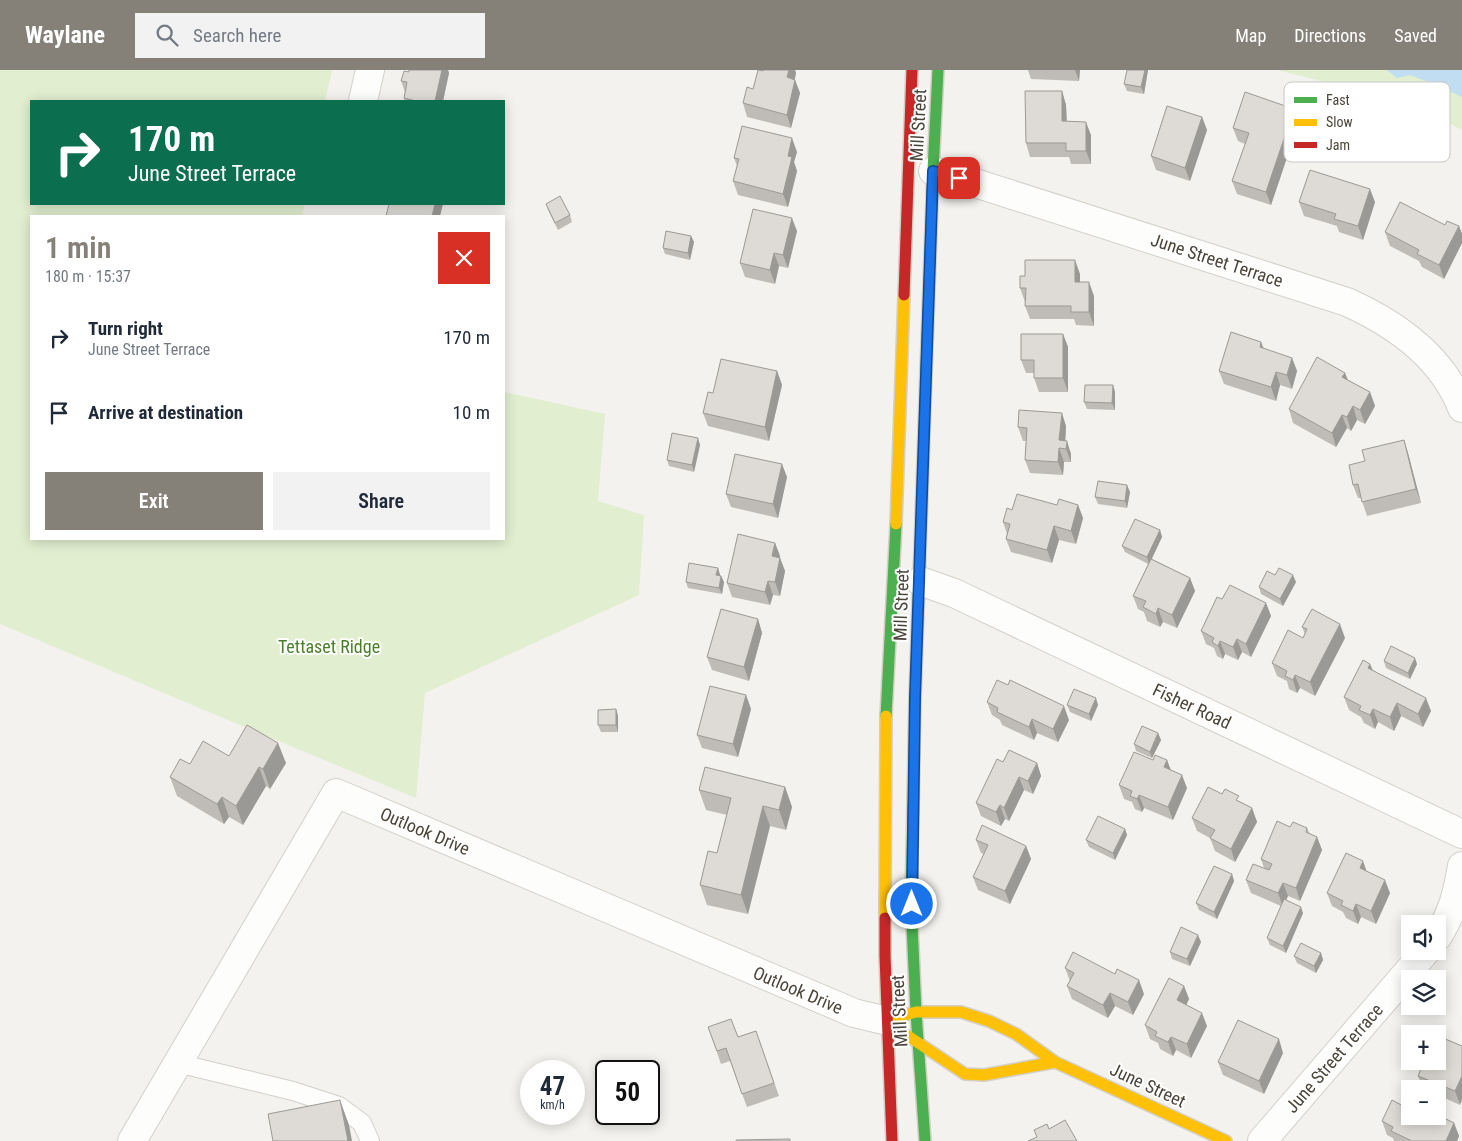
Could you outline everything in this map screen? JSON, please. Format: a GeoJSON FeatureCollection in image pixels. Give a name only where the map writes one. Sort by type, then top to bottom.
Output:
{"type":"FeatureCollection","features":[{"type":"Feature","properties":{"kind":"main road","name":"Mill Street"},"geometry":{"type":"LineString","coordinates":[[892,1141],[885,956],[885,737],[897,504],[912,70]]}},
{"type":"Feature","properties":{"kind":"main road","name":"Mill Street"},"geometry":{"type":"LineString","coordinates":[[925,1141],[916,1012],[912,904],[912,818],[938,70]]}},
{"type":"Feature","properties":{"kind":"main road","name":"June Street"},"geometry":{"type":"LineString","coordinates":[[887,1021],[916,1012],[961,1012],[976,1016],[1016,1034],[1055,1062],[1226,1141]]}},
{"type":"Feature","properties":{"kind":"main road"},"geometry":{"type":"LineString","coordinates":[[887,1021],[964,1074],[984,1075],[1055,1062]]}},
{"type":"Feature","properties":{"kind":"street"},"geometry":{"type":"LineString","coordinates":[[363,100],[370,70]]}},
{"type":"Feature","properties":{"kind":"street","name":"June Street Terrace"},"geometry":{"type":"LineString","coordinates":[[933,171],[1347,302],[1379,317],[1422,348],[1443,374],[1462,408]]}},
{"type":"Feature","properties":{"kind":"street","name":"Fisher Road"},"geometry":{"type":"LineString","coordinates":[[920,581],[954,593],[1462,834]]}},
{"type":"Feature","properties":{"kind":"street","name":"Outlook Drive"},"geometry":{"type":"LineString","coordinates":[[132,1141],[336,793],[854,1013],[887,1021]]}},
{"type":"Feature","properties":{"kind":"street"},"geometry":{"type":"LineString","coordinates":[[1446,922],[1458,892],[1462,866]]}},
{"type":"Feature","properties":{"kind":"street","name":"June Street Terrace"},"geometry":{"type":"LineString","coordinates":[[1262,1141],[1418,960]]}},
{"type":"Feature","properties":{"kind":"lane"},"geometry":{"type":"LineString","coordinates":[[177,1063],[293,1091],[339,1106],[362,1123],[370,1141]]}},
{"type":"Feature","properties":{"kind":"green space","name":"Tettaset Ridge"},"geometry":{"type":"Polygon","coordinates":[[[0,70],[332,70],[325,100],[30,100],[30,205],[305,205],[302,215],[30,215],[30,540],[505,540],[505,392],[605,414],[598,501],[644,515],[639,595],[425,693],[416,798],[0,624],[0,70]]]}},
{"type":"Feature","properties":{"kind":"green space"},"geometry":{"type":"Polygon","coordinates":[[[1277,70],[1462,70],[1462,130],[1450,124],[1450,82],[1325,82],[1277,70]]]}},
{"type":"Feature","properties":{"kind":"water"},"geometry":{"type":"Polygon","coordinates":[[[1387,70],[1462,70],[1462,97],[1450,91],[1450,82],[1428,82],[1410,75],[1397,78],[1387,70]]]}},
{"type":"Feature","properties":{"kind":"building"},"geometry":{"type":"Polygon","coordinates":[[[409,70],[442,70],[435,100],[404,98],[407,82],[401,81],[404,71],[409,72],[409,70]]]}},
{"type":"Feature","properties":{"kind":"building"},"geometry":{"type":"Polygon","coordinates":[[[758,70],[789,70],[787,77],[795,80],[787,115],[743,103],[747,87],[753,89],[758,70]]]}},
{"type":"Feature","properties":{"kind":"building"},"geometry":{"type":"Polygon","coordinates":[[[1127,70],[1145,70],[1141,87],[1124,84],[1127,70]]]}},
{"type":"Feature","properties":{"kind":"building"},"geometry":{"type":"Polygon","coordinates":[[[1025,91],[1062,91],[1062,121],[1086,122],[1086,151],[1066,151],[1066,143],[1026,143],[1025,91]]]}},
{"type":"Feature","properties":{"kind":"building"},"geometry":{"type":"Polygon","coordinates":[[[1245,92],[1284,106],[1284,139],[1266,192],[1232,181],[1249,133],[1233,128],[1245,92]]]}},
{"type":"Feature","properties":{"kind":"building"},"geometry":{"type":"Polygon","coordinates":[[[1167,106],[1202,117],[1185,168],[1151,156],[1167,106]]]}},
{"type":"Feature","properties":{"kind":"building"},"geometry":{"type":"Polygon","coordinates":[[[742,126],[792,138],[788,156],[792,157],[783,194],[733,181],[739,159],[734,158],[742,126]]]}},
{"type":"Feature","properties":{"kind":"building"},"geometry":{"type":"Polygon","coordinates":[[[1310,170],[1370,189],[1358,226],[1334,219],[1336,214],[1299,202],[1310,170]]]}},
{"type":"Feature","properties":{"kind":"building"},"geometry":{"type":"Polygon","coordinates":[[[560,196],[570,215],[555,223],[546,204],[560,196]]]}},
{"type":"Feature","properties":{"kind":"building"},"geometry":{"type":"Polygon","coordinates":[[[1400,202],[1445,225],[1447,221],[1459,226],[1439,265],[1417,254],[1419,250],[1385,232],[1400,202]]]}},
{"type":"Feature","properties":{"kind":"building"},"geometry":{"type":"Polygon","coordinates":[[[389,205],[435,205],[432,215],[386,215],[389,205]]]}},
{"type":"Feature","properties":{"kind":"building"},"geometry":{"type":"Polygon","coordinates":[[[753,209],[792,218],[783,255],[774,253],[770,270],[740,263],[753,209]]]}},
{"type":"Feature","properties":{"kind":"building"},"geometry":{"type":"Polygon","coordinates":[[[666,231],[691,236],[688,253],[663,248],[666,231]]]}},
{"type":"Feature","properties":{"kind":"building"},"geometry":{"type":"Polygon","coordinates":[[[1025,260],[1075,260],[1075,282],[1089,282],[1089,312],[1071,312],[1071,306],[1025,306],[1026,288],[1020,288],[1020,276],[1025,276],[1025,260]]]}},
{"type":"Feature","properties":{"kind":"building"},"geometry":{"type":"Polygon","coordinates":[[[1231,332],[1261,342],[1260,347],[1292,358],[1287,375],[1276,372],[1271,387],[1219,371],[1231,332]]]}},
{"type":"Feature","properties":{"kind":"building"},"geometry":{"type":"Polygon","coordinates":[[[1021,334],[1063,334],[1063,378],[1034,378],[1034,360],[1021,360],[1021,334]]]}},
{"type":"Feature","properties":{"kind":"building"},"geometry":{"type":"Polygon","coordinates":[[[1317,357],[1345,373],[1342,377],[1370,392],[1360,410],[1353,406],[1347,417],[1342,415],[1332,433],[1289,409],[1317,357]]]}},
{"type":"Feature","properties":{"kind":"building"},"geometry":{"type":"Polygon","coordinates":[[[721,359],[777,371],[765,427],[703,413],[708,392],[713,393],[721,359]]]}},
{"type":"Feature","properties":{"kind":"building"},"geometry":{"type":"Polygon","coordinates":[[[1085,385],[1113,385],[1112,403],[1084,402],[1085,385]]]}},
{"type":"Feature","properties":{"kind":"building"},"geometry":{"type":"Polygon","coordinates":[[[1019,410],[1062,413],[1059,440],[1067,441],[1066,449],[1059,448],[1058,462],[1025,460],[1027,428],[1018,427],[1019,410]]]}},
{"type":"Feature","properties":{"kind":"building"},"geometry":{"type":"Polygon","coordinates":[[[672,433],[698,438],[692,465],[667,460],[672,433]]]}},
{"type":"Feature","properties":{"kind":"building"},"geometry":{"type":"Polygon","coordinates":[[[1404,440],[1416,489],[1362,502],[1358,484],[1353,485],[1349,465],[1365,461],[1362,450],[1404,440]]]}},
{"type":"Feature","properties":{"kind":"building"},"geometry":{"type":"Polygon","coordinates":[[[735,454],[782,464],[773,504],[726,494],[735,454]]]}},
{"type":"Feature","properties":{"kind":"building"},"geometry":{"type":"Polygon","coordinates":[[[1098,481],[1127,485],[1125,501],[1095,497],[1098,481]]]}},
{"type":"Feature","properties":{"kind":"building"},"geometry":{"type":"Polygon","coordinates":[[[1017,494],[1057,505],[1059,499],[1078,505],[1071,531],[1054,526],[1047,550],[1006,539],[1010,524],[1003,522],[1007,508],[1012,510],[1017,494]]]}},
{"type":"Feature","properties":{"kind":"building"},"geometry":{"type":"Polygon","coordinates":[[[1135,519],[1160,530],[1147,557],[1122,546],[1135,519]]]}},
{"type":"Feature","properties":{"kind":"building"},"geometry":{"type":"Polygon","coordinates":[[[738,534],[775,543],[772,556],[780,558],[775,582],[768,581],[765,592],[727,583],[738,534]]]}},
{"type":"Feature","properties":{"kind":"building"},"geometry":{"type":"Polygon","coordinates":[[[1151,559],[1190,578],[1172,615],[1158,608],[1156,614],[1143,607],[1146,601],[1133,596],[1151,559]]]}},
{"type":"Feature","properties":{"kind":"building"},"geometry":{"type":"Polygon","coordinates":[[[689,563],[718,568],[716,575],[721,576],[719,588],[686,582],[689,563]]]}},
{"type":"Feature","properties":{"kind":"building"},"geometry":{"type":"Polygon","coordinates":[[[1279,568],[1293,575],[1280,599],[1259,587],[1267,571],[1275,575],[1279,568]]]}},
{"type":"Feature","properties":{"kind":"building"},"geometry":{"type":"Polygon","coordinates":[[[1230,585],[1266,603],[1246,644],[1237,639],[1233,647],[1220,641],[1218,646],[1212,642],[1214,638],[1201,631],[1217,597],[1222,599],[1230,585]]]}},
{"type":"Feature","properties":{"kind":"building"},"geometry":{"type":"Polygon","coordinates":[[[721,609],[758,619],[744,667],[707,657],[721,609]]]}},
{"type":"Feature","properties":{"kind":"building"},"geometry":{"type":"Polygon","coordinates":[[[1312,609],[1340,624],[1310,682],[1295,675],[1293,680],[1285,676],[1287,671],[1272,663],[1288,630],[1303,638],[1307,629],[1302,627],[1312,609]]]}},
{"type":"Feature","properties":{"kind":"building"},"geometry":{"type":"Polygon","coordinates":[[[1391,646],[1415,658],[1408,673],[1384,661],[1391,646]]]}},
{"type":"Feature","properties":{"kind":"building"},"geometry":{"type":"Polygon","coordinates":[[[1363,660],[1370,664],[1368,668],[1426,698],[1418,714],[1397,703],[1390,717],[1373,709],[1370,715],[1359,710],[1361,706],[1344,697],[1363,660]]]}},
{"type":"Feature","properties":{"kind":"building"},"geometry":{"type":"Polygon","coordinates":[[[997,680],[1008,685],[1010,680],[1064,706],[1053,729],[1032,719],[1029,727],[997,712],[998,708],[987,702],[997,680]]]}},
{"type":"Feature","properties":{"kind":"building"},"geometry":{"type":"Polygon","coordinates":[[[710,686],[746,695],[733,744],[697,735],[710,686]]]}},
{"type":"Feature","properties":{"kind":"building"},"geometry":{"type":"Polygon","coordinates":[[[1074,689],[1096,698],[1089,714],[1067,705],[1074,689]]]}},
{"type":"Feature","properties":{"kind":"building"},"geometry":{"type":"Polygon","coordinates":[[[616,709],[616,725],[598,725],[598,710],[616,709]]]}},
{"type":"Feature","properties":{"kind":"building"},"geometry":{"type":"Polygon","coordinates":[[[247,725],[278,743],[263,769],[259,767],[236,806],[222,797],[217,804],[170,777],[180,759],[190,764],[203,741],[229,756],[247,725]]]}},
{"type":"Feature","properties":{"kind":"building"},"geometry":{"type":"Polygon","coordinates":[[[1142,726],[1158,733],[1150,752],[1134,744],[1142,726]]]}},
{"type":"Feature","properties":{"kind":"building"},"geometry":{"type":"Polygon","coordinates":[[[1009,750],[1037,763],[1028,781],[1019,777],[1004,808],[1000,805],[996,812],[976,803],[997,759],[1003,762],[1009,750]]]}},
{"type":"Feature","properties":{"kind":"building"},"geometry":{"type":"Polygon","coordinates":[[[1134,752],[1153,760],[1155,755],[1167,760],[1164,767],[1182,775],[1168,807],[1139,795],[1137,799],[1130,796],[1132,791],[1119,785],[1134,752]]]}},
{"type":"Feature","properties":{"kind":"building"},"geometry":{"type":"Polygon","coordinates":[[[705,767],[785,787],[779,810],[763,806],[741,895],[700,885],[708,851],[717,853],[731,798],[699,790],[705,767]]]}},
{"type":"Feature","properties":{"kind":"building"},"geometry":{"type":"Polygon","coordinates":[[[1208,787],[1222,794],[1225,789],[1239,796],[1236,800],[1252,808],[1231,849],[1210,838],[1215,830],[1192,818],[1208,787]]]}},
{"type":"Feature","properties":{"kind":"building"},"geometry":{"type":"Polygon","coordinates":[[[1098,816],[1125,829],[1113,853],[1086,840],[1098,816]]]}},
{"type":"Feature","properties":{"kind":"building"},"geometry":{"type":"Polygon","coordinates":[[[1277,821],[1290,827],[1293,822],[1307,828],[1306,832],[1317,837],[1296,888],[1283,883],[1278,893],[1246,880],[1253,864],[1269,870],[1272,864],[1261,859],[1277,821]]]}},
{"type":"Feature","properties":{"kind":"building"},"geometry":{"type":"Polygon","coordinates":[[[982,825],[1026,846],[1005,891],[973,877],[988,845],[976,840],[982,825]]]}},
{"type":"Feature","properties":{"kind":"building"},"geometry":{"type":"Polygon","coordinates":[[[1346,853],[1363,861],[1360,868],[1385,880],[1371,911],[1356,904],[1353,911],[1341,905],[1343,901],[1327,893],[1346,853]]]}},
{"type":"Feature","properties":{"kind":"building"},"geometry":{"type":"Polygon","coordinates":[[[1214,866],[1232,874],[1214,912],[1196,903],[1214,866]]]}},
{"type":"Feature","properties":{"kind":"building"},"geometry":{"type":"Polygon","coordinates":[[[1284,899],[1301,907],[1283,946],[1267,938],[1284,899]]]}},
{"type":"Feature","properties":{"kind":"building"},"geometry":{"type":"Polygon","coordinates":[[[1181,927],[1198,935],[1187,959],[1170,952],[1181,927]]]}},
{"type":"Feature","properties":{"kind":"building"},"geometry":{"type":"Polygon","coordinates":[[[1301,943],[1321,953],[1314,966],[1294,956],[1301,943]]]}},
{"type":"Feature","properties":{"kind":"building"},"geometry":{"type":"Polygon","coordinates":[[[1073,952],[1115,974],[1117,969],[1139,980],[1128,1002],[1110,993],[1103,1005],[1067,986],[1074,973],[1065,968],[1073,952]]]}},
{"type":"Feature","properties":{"kind":"building"},"geometry":{"type":"Polygon","coordinates":[[[1169,978],[1184,986],[1177,1000],[1202,1013],[1187,1044],[1171,1037],[1168,1042],[1155,1036],[1157,1032],[1145,1025],[1169,978]]]}},
{"type":"Feature","properties":{"kind":"building"},"geometry":{"type":"Polygon","coordinates":[[[731,1019],[738,1037],[756,1031],[774,1083],[742,1094],[726,1048],[717,1051],[708,1027],[731,1019]]]}},
{"type":"Feature","properties":{"kind":"building"},"geometry":{"type":"Polygon","coordinates":[[[1238,1020],[1279,1039],[1259,1081],[1218,1062],[1238,1020]]]}},
{"type":"Feature","properties":{"kind":"building"},"geometry":{"type":"Polygon","coordinates":[[[1446,1039],[1462,1046],[1462,1076],[1455,1091],[1446,1087],[1446,1080],[1428,1080],[1418,1076],[1421,1070],[1446,1070],[1446,1039]]]}},
{"type":"Feature","properties":{"kind":"building"},"geometry":{"type":"Polygon","coordinates":[[[340,1100],[348,1141],[273,1141],[268,1114],[340,1100]]]}},
{"type":"Feature","properties":{"kind":"building"},"geometry":{"type":"Polygon","coordinates":[[[1392,1100],[1401,1105],[1401,1125],[1446,1125],[1446,1119],[1454,1123],[1446,1141],[1412,1141],[1391,1131],[1393,1127],[1382,1121],[1392,1100]]]}},
{"type":"Feature","properties":{"kind":"building"},"geometry":{"type":"Polygon","coordinates":[[[1065,1120],[1077,1141],[1028,1141],[1037,1137],[1034,1130],[1047,1124],[1049,1129],[1065,1120]]]}},
{"type":"Feature","properties":{"kind":"building"},"geometry":{"type":"Polygon","coordinates":[[[790,1139],[790,1141],[736,1141],[736,1140],[790,1139]]]}},
{"type":"Feature","properties":{"kind":"traffic: fast"},"geometry":{"type":"LineString","coordinates":[[926,373],[938,70]]}},
{"type":"Feature","properties":{"kind":"traffic: fast"},"geometry":{"type":"LineString","coordinates":[[886,716],[896,524]]}},
{"type":"Feature","properties":{"kind":"traffic: fast"},"geometry":{"type":"LineString","coordinates":[[913,804],[911,904],[925,1141]]}},
{"type":"Feature","properties":{"kind":"traffic: slow"},"geometry":{"type":"LineString","coordinates":[[896,524],[904,295]]}},
{"type":"Feature","properties":{"kind":"traffic: slow"},"geometry":{"type":"LineString","coordinates":[[913,804],[926,373]]}},
{"type":"Feature","properties":{"kind":"traffic: slow"},"geometry":{"type":"LineString","coordinates":[[885,918],[886,716]]}},
{"type":"Feature","properties":{"kind":"traffic: slow"},"geometry":{"type":"LineString","coordinates":[[898,1017],[916,1012],[961,1012],[989,1021],[1016,1034],[1055,1062],[1226,1141]]}},
{"type":"Feature","properties":{"kind":"traffic: slow"},"geometry":{"type":"LineString","coordinates":[[908,1036],[965,1074],[984,1075],[1055,1062]]}},
{"type":"Feature","properties":{"kind":"traffic: jam"},"geometry":{"type":"LineString","coordinates":[[904,295],[912,70]]}},
{"type":"Feature","properties":{"kind":"traffic: jam"},"geometry":{"type":"LineString","coordinates":[[885,918],[892,1141]]}},
{"type":"Feature","properties":{"kind":"route"},"geometry":{"type":"LineString","coordinates":[[912,904],[912,799],[933,171],[959,178]]}}]}
